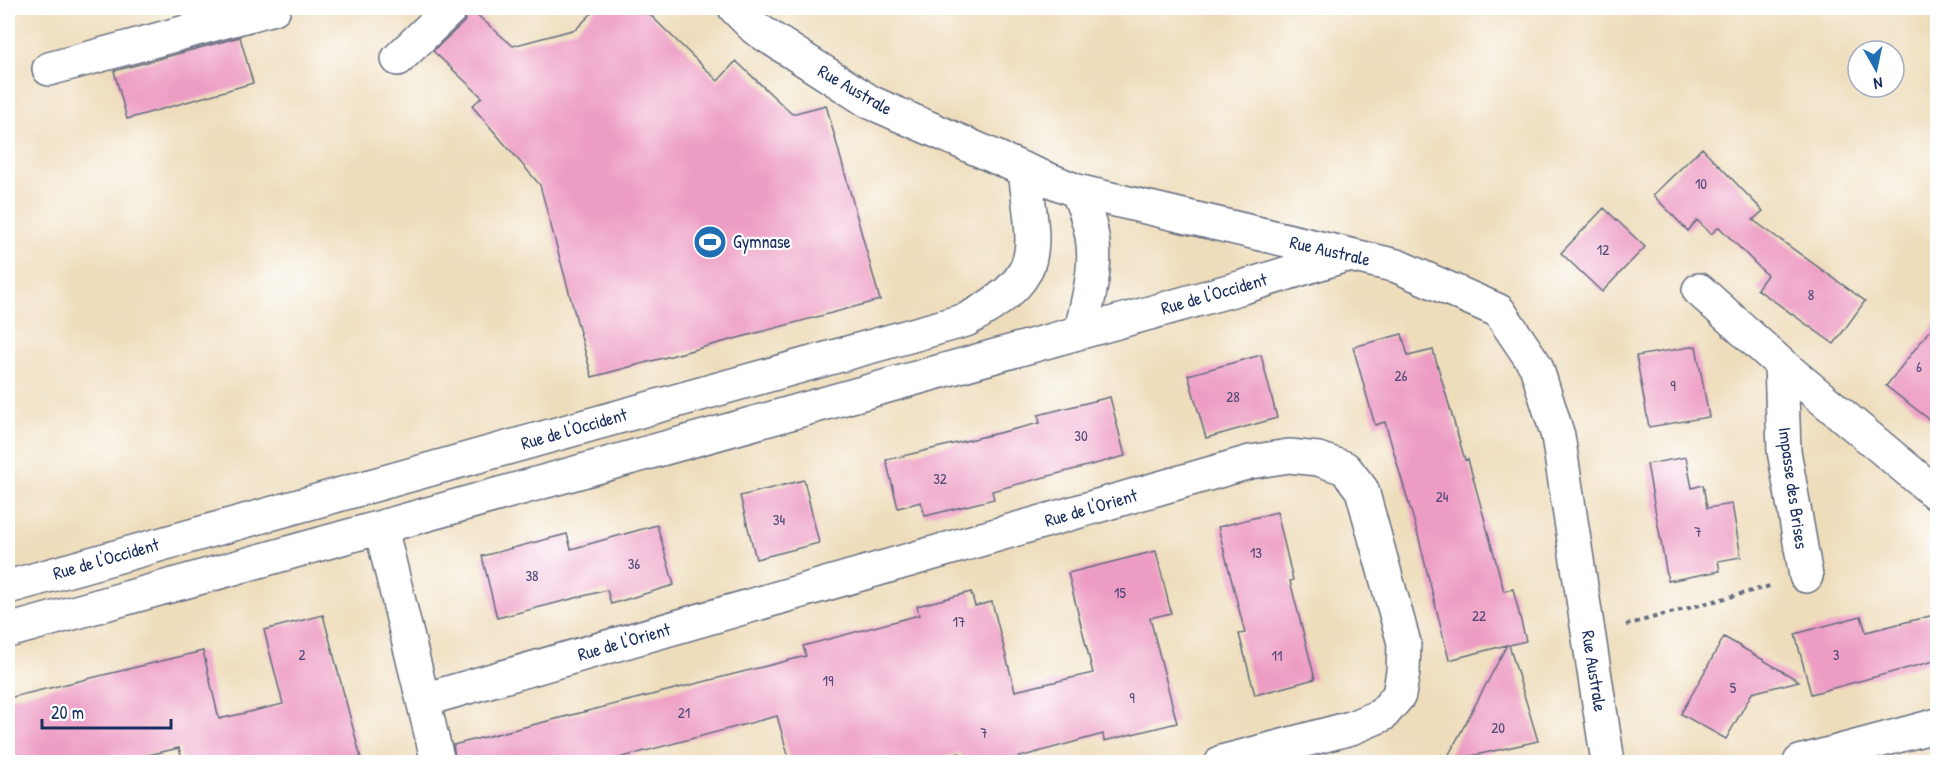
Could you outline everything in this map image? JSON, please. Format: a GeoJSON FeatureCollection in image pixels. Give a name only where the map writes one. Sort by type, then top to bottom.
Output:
{"type":"FeatureCollection","features":[{"type":"Feature","properties":{"kind":"street"},"geometry":{"type":"LineString","coordinates":[[49,69],[274,8]]}},
{"type":"Feature","properties":{"kind":"street"},"geometry":{"type":"LineString","coordinates":[[398,59],[451,8]]}},
{"type":"Feature","properties":{"kind":"street","name":"Rue Australe"},"geometry":{"type":"LineString","coordinates":[[735,8],[755,28],[870,102],[1077,191],[1397,266],[1499,311],[1536,366],[1558,436],[1608,762]]}},
{"type":"Feature","properties":{"kind":"street","name":"Rue de l'Occident"},"geometry":{"type":"LineString","coordinates":[[8,587],[966,320],[999,302],[1024,276],[1033,250],[1025,170]]}},
{"type":"Feature","properties":{"kind":"street"},"geometry":{"type":"LineString","coordinates":[[1077,191],[1090,220],[1095,251],[1092,283],[1082,331]]}},
{"type":"Feature","properties":{"kind":"street","name":"Rue de l'Occident"},"geometry":{"type":"LineString","coordinates":[[8,631],[1346,255]]}},
{"type":"Feature","properties":{"kind":"street"},"geometry":{"type":"LineString","coordinates":[[1699,290],[1781,364],[1938,495]]}},
{"type":"Feature","properties":{"kind":"street","name":"Impasse des Brises"},"geometry":{"type":"LineString","coordinates":[[1781,364],[1784,451],[1806,576]]}},
{"type":"Feature","properties":{"kind":"street","name":"Rue de l'Orient"},"geometry":{"type":"LineString","coordinates":[[423,700],[1250,462],[1289,456],[1318,459],[1345,468],[1362,490],[1404,643],[1399,695],[1382,716],[1351,728],[1222,762]]}},
{"type":"Feature","properties":{"kind":"street"},"geometry":{"type":"LineString","coordinates":[[381,528],[438,762]]}},
{"type":"Feature","properties":{"kind":"street"},"geometry":{"type":"LineString","coordinates":[[1800,762],[1860,754],[1938,725]]}},
{"type":"Feature","properties":{"kind":"path"},"geometry":{"type":"LineString","coordinates":[[1588,636],[1806,576]]}},
{"type":"Feature","properties":{"kind":"building","name":"Gymnase"},"geometry":{"type":"Polygon","coordinates":[[[469,8],[513,46],[576,29],[597,8],[643,8],[718,81],[736,61],[792,114],[826,105],[880,300],[592,377],[540,185],[472,106],[482,97],[433,51],[464,22],[469,8]]]}},
{"type":"Feature","properties":{"kind":"building"},"geometry":{"type":"Polygon","coordinates":[[[240,37],[253,83],[127,119],[114,71],[240,37]]]}},
{"type":"Feature","properties":{"kind":"building"},"geometry":{"type":"Polygon","coordinates":[[[1702,148],[1763,211],[1753,220],[1865,301],[1834,344],[1757,289],[1767,275],[1719,227],[1711,234],[1697,220],[1688,231],[1653,195],[1702,148]]]}},
{"type":"Feature","properties":{"kind":"building"},"geometry":{"type":"Polygon","coordinates":[[[1604,208],[1645,247],[1602,292],[1561,253],[1604,208]]]}},
{"type":"Feature","properties":{"kind":"building"},"geometry":{"type":"Polygon","coordinates":[[[1938,320],[1938,426],[1886,386],[1938,320]]]}},
{"type":"Feature","properties":{"kind":"building"},"geometry":{"type":"Polygon","coordinates":[[[1402,334],[1408,356],[1433,350],[1465,460],[1468,459],[1504,591],[1513,589],[1526,641],[1509,645],[1538,741],[1445,762],[1507,645],[1449,660],[1418,535],[1385,422],[1375,425],[1353,347],[1402,334]]]}},
{"type":"Feature","properties":{"kind":"building"},"geometry":{"type":"Polygon","coordinates":[[[1696,346],[1709,417],[1649,427],[1636,356],[1696,346]]]}},
{"type":"Feature","properties":{"kind":"building"},"geometry":{"type":"Polygon","coordinates":[[[1261,355],[1277,418],[1206,438],[1188,375],[1261,355]]]}},
{"type":"Feature","properties":{"kind":"building"},"geometry":{"type":"Polygon","coordinates":[[[1110,397],[1125,456],[992,491],[994,499],[925,516],[921,502],[898,508],[886,460],[1040,423],[1038,415],[1110,397]]]}},
{"type":"Feature","properties":{"kind":"building"},"geometry":{"type":"Polygon","coordinates":[[[1686,457],[1692,488],[1703,485],[1707,508],[1732,504],[1741,557],[1718,561],[1720,571],[1668,581],[1647,464],[1686,457]]]}},
{"type":"Feature","properties":{"kind":"building"},"geometry":{"type":"Polygon","coordinates":[[[804,480],[819,543],[756,559],[740,496],[804,480]]]}},
{"type":"Feature","properties":{"kind":"building"},"geometry":{"type":"Polygon","coordinates":[[[1277,512],[1293,580],[1290,581],[1315,679],[1255,695],[1239,634],[1245,633],[1218,527],[1277,512]]]}},
{"type":"Feature","properties":{"kind":"building"},"geometry":{"type":"Polygon","coordinates":[[[657,525],[674,585],[611,604],[607,590],[497,618],[482,556],[567,534],[571,549],[657,525]]]}},
{"type":"Feature","properties":{"kind":"building"},"geometry":{"type":"Polygon","coordinates":[[[1156,551],[1171,613],[1150,618],[1177,723],[1104,741],[1103,734],[1002,762],[962,762],[960,753],[926,762],[790,762],[777,716],[604,762],[456,762],[453,745],[806,656],[803,646],[919,615],[917,606],[971,592],[975,606],[992,602],[1015,691],[1093,673],[1068,573],[1156,551]]]}},
{"type":"Feature","properties":{"kind":"building"},"geometry":{"type":"Polygon","coordinates":[[[1938,614],[1938,660],[1811,694],[1795,634],[1861,616],[1866,632],[1938,614]]]}},
{"type":"Feature","properties":{"kind":"building"},"geometry":{"type":"Polygon","coordinates":[[[323,615],[362,762],[183,762],[179,748],[118,762],[8,762],[8,698],[203,651],[219,719],[283,704],[264,630],[323,615]]]}},
{"type":"Feature","properties":{"kind":"building"},"geometry":{"type":"Polygon","coordinates":[[[1724,637],[1799,681],[1752,693],[1726,739],[1681,714],[1724,637]]]}},
{"type":"Feature","properties":{"kind":"place","name":"Gymnase"},"geometry":{"type":"Point","coordinates":[710,242]}}]}
